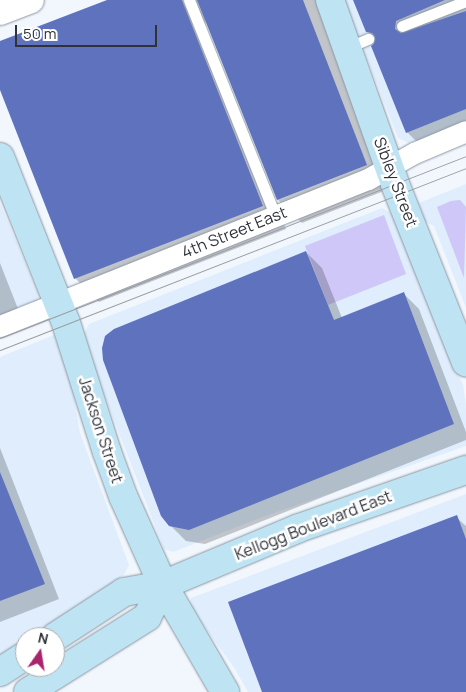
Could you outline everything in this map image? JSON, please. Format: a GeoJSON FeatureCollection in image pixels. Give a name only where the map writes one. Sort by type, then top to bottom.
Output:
{"type":"FeatureCollection","features":[{"type":"Feature","properties":{"kind":"main road","name":"Sibley Street"},"geometry":{"type":"LineString","coordinates":[[330,0],[358,43],[389,168],[466,362]]}},
{"type":"Feature","properties":{"kind":"main road","name":"Jackson Street"},"geometry":{"type":"LineString","coordinates":[[0,157],[72,339],[120,487],[163,585],[225,692]]}},
{"type":"Feature","properties":{"kind":"main road","name":"Kellogg Boulevard East"},"geometry":{"type":"LineString","coordinates":[[65,630],[124,592],[163,585],[299,528],[466,470]]}},
{"type":"Feature","properties":{"kind":"main road"},"geometry":{"type":"LineString","coordinates":[[28,692],[147,618],[163,585]]}},
{"type":"Feature","properties":{"kind":"main road"},"geometry":{"type":"LineString","coordinates":[[0,672],[15,662]]}},
{"type":"Feature","properties":{"kind":"street"},"geometry":{"type":"LineString","coordinates":[[0,12],[31,0]]}},
{"type":"Feature","properties":{"kind":"street","name":"4th Street East"},"geometry":{"type":"LineString","coordinates":[[0,326],[368,179],[414,153],[466,131]]}},
{"type":"Feature","properties":{"kind":"lane"},"geometry":{"type":"LineString","coordinates":[[189,0],[275,215]]}},
{"type":"Feature","properties":{"kind":"lane"},"geometry":{"type":"LineString","coordinates":[[402,26],[465,1]]}},
{"type":"Feature","properties":{"kind":"shaded area"},"geometry":{"type":"Polygon","coordinates":[[[344,0],[466,0],[466,120],[409,143],[398,138],[344,0]]]}},
{"type":"Feature","properties":{"kind":"shaded area"},"geometry":{"type":"Polygon","coordinates":[[[466,184],[466,308],[434,226],[424,221],[419,203],[466,184]]]}},
{"type":"Feature","properties":{"kind":"shaded area"},"geometry":{"type":"Polygon","coordinates":[[[460,200],[466,207],[464,278],[437,207],[451,201],[460,200]]]}},
{"type":"Feature","properties":{"kind":"shaded area"},"geometry":{"type":"Polygon","coordinates":[[[0,203],[39,295],[37,301],[0,315],[0,203]]]}},
{"type":"Feature","properties":{"kind":"shaded area"},"geometry":{"type":"Polygon","coordinates":[[[382,208],[391,213],[463,385],[466,405],[466,446],[260,518],[173,552],[164,549],[82,338],[89,324],[382,208]]]}},
{"type":"Feature","properties":{"kind":"shaded area"},"geometry":{"type":"Polygon","coordinates":[[[384,215],[406,274],[328,305],[305,246],[384,215]]]}},
{"type":"Feature","properties":{"kind":"shaded area"},"geometry":{"type":"Polygon","coordinates":[[[54,335],[58,338],[69,368],[80,433],[129,565],[124,575],[45,627],[15,627],[15,646],[0,656],[0,357],[54,335]]]}},
{"type":"Feature","properties":{"kind":"shaded area"},"geometry":{"type":"Polygon","coordinates":[[[466,494],[466,692],[248,692],[235,669],[190,607],[191,598],[466,494]]]}},
{"type":"Feature","properties":{"kind":"building"},"geometry":{"type":"Polygon","coordinates":[[[107,0],[182,0],[263,206],[74,279],[0,90],[0,41],[107,0]]]}},
{"type":"Feature","properties":{"kind":"building"},"geometry":{"type":"Polygon","coordinates":[[[197,0],[303,0],[367,165],[277,200],[197,0]]]}},
{"type":"Feature","properties":{"kind":"building"},"geometry":{"type":"Polygon","coordinates":[[[353,0],[445,0],[396,21],[395,29],[401,33],[466,11],[466,109],[406,133],[371,46],[374,43],[375,37],[372,33],[366,32],[353,0]]]}},
{"type":"Feature","properties":{"kind":"building"},"geometry":{"type":"Polygon","coordinates":[[[306,251],[334,320],[404,292],[454,424],[189,530],[169,526],[161,516],[103,360],[102,348],[105,336],[114,329],[306,251]]]}},
{"type":"Feature","properties":{"kind":"building"},"geometry":{"type":"Polygon","coordinates":[[[0,472],[45,584],[0,601],[0,472]]]}},
{"type":"Feature","properties":{"kind":"building"},"geometry":{"type":"Polygon","coordinates":[[[457,515],[466,539],[466,692],[262,692],[228,602],[457,515]]]}},
{"type":"Feature","properties":{"kind":"tram line"},"geometry":{"type":"LineString","coordinates":[[0,338],[466,156]]}},
{"type":"Feature","properties":{"kind":"tram line"},"geometry":{"type":"LineString","coordinates":[[0,350],[466,168]]}}]}
